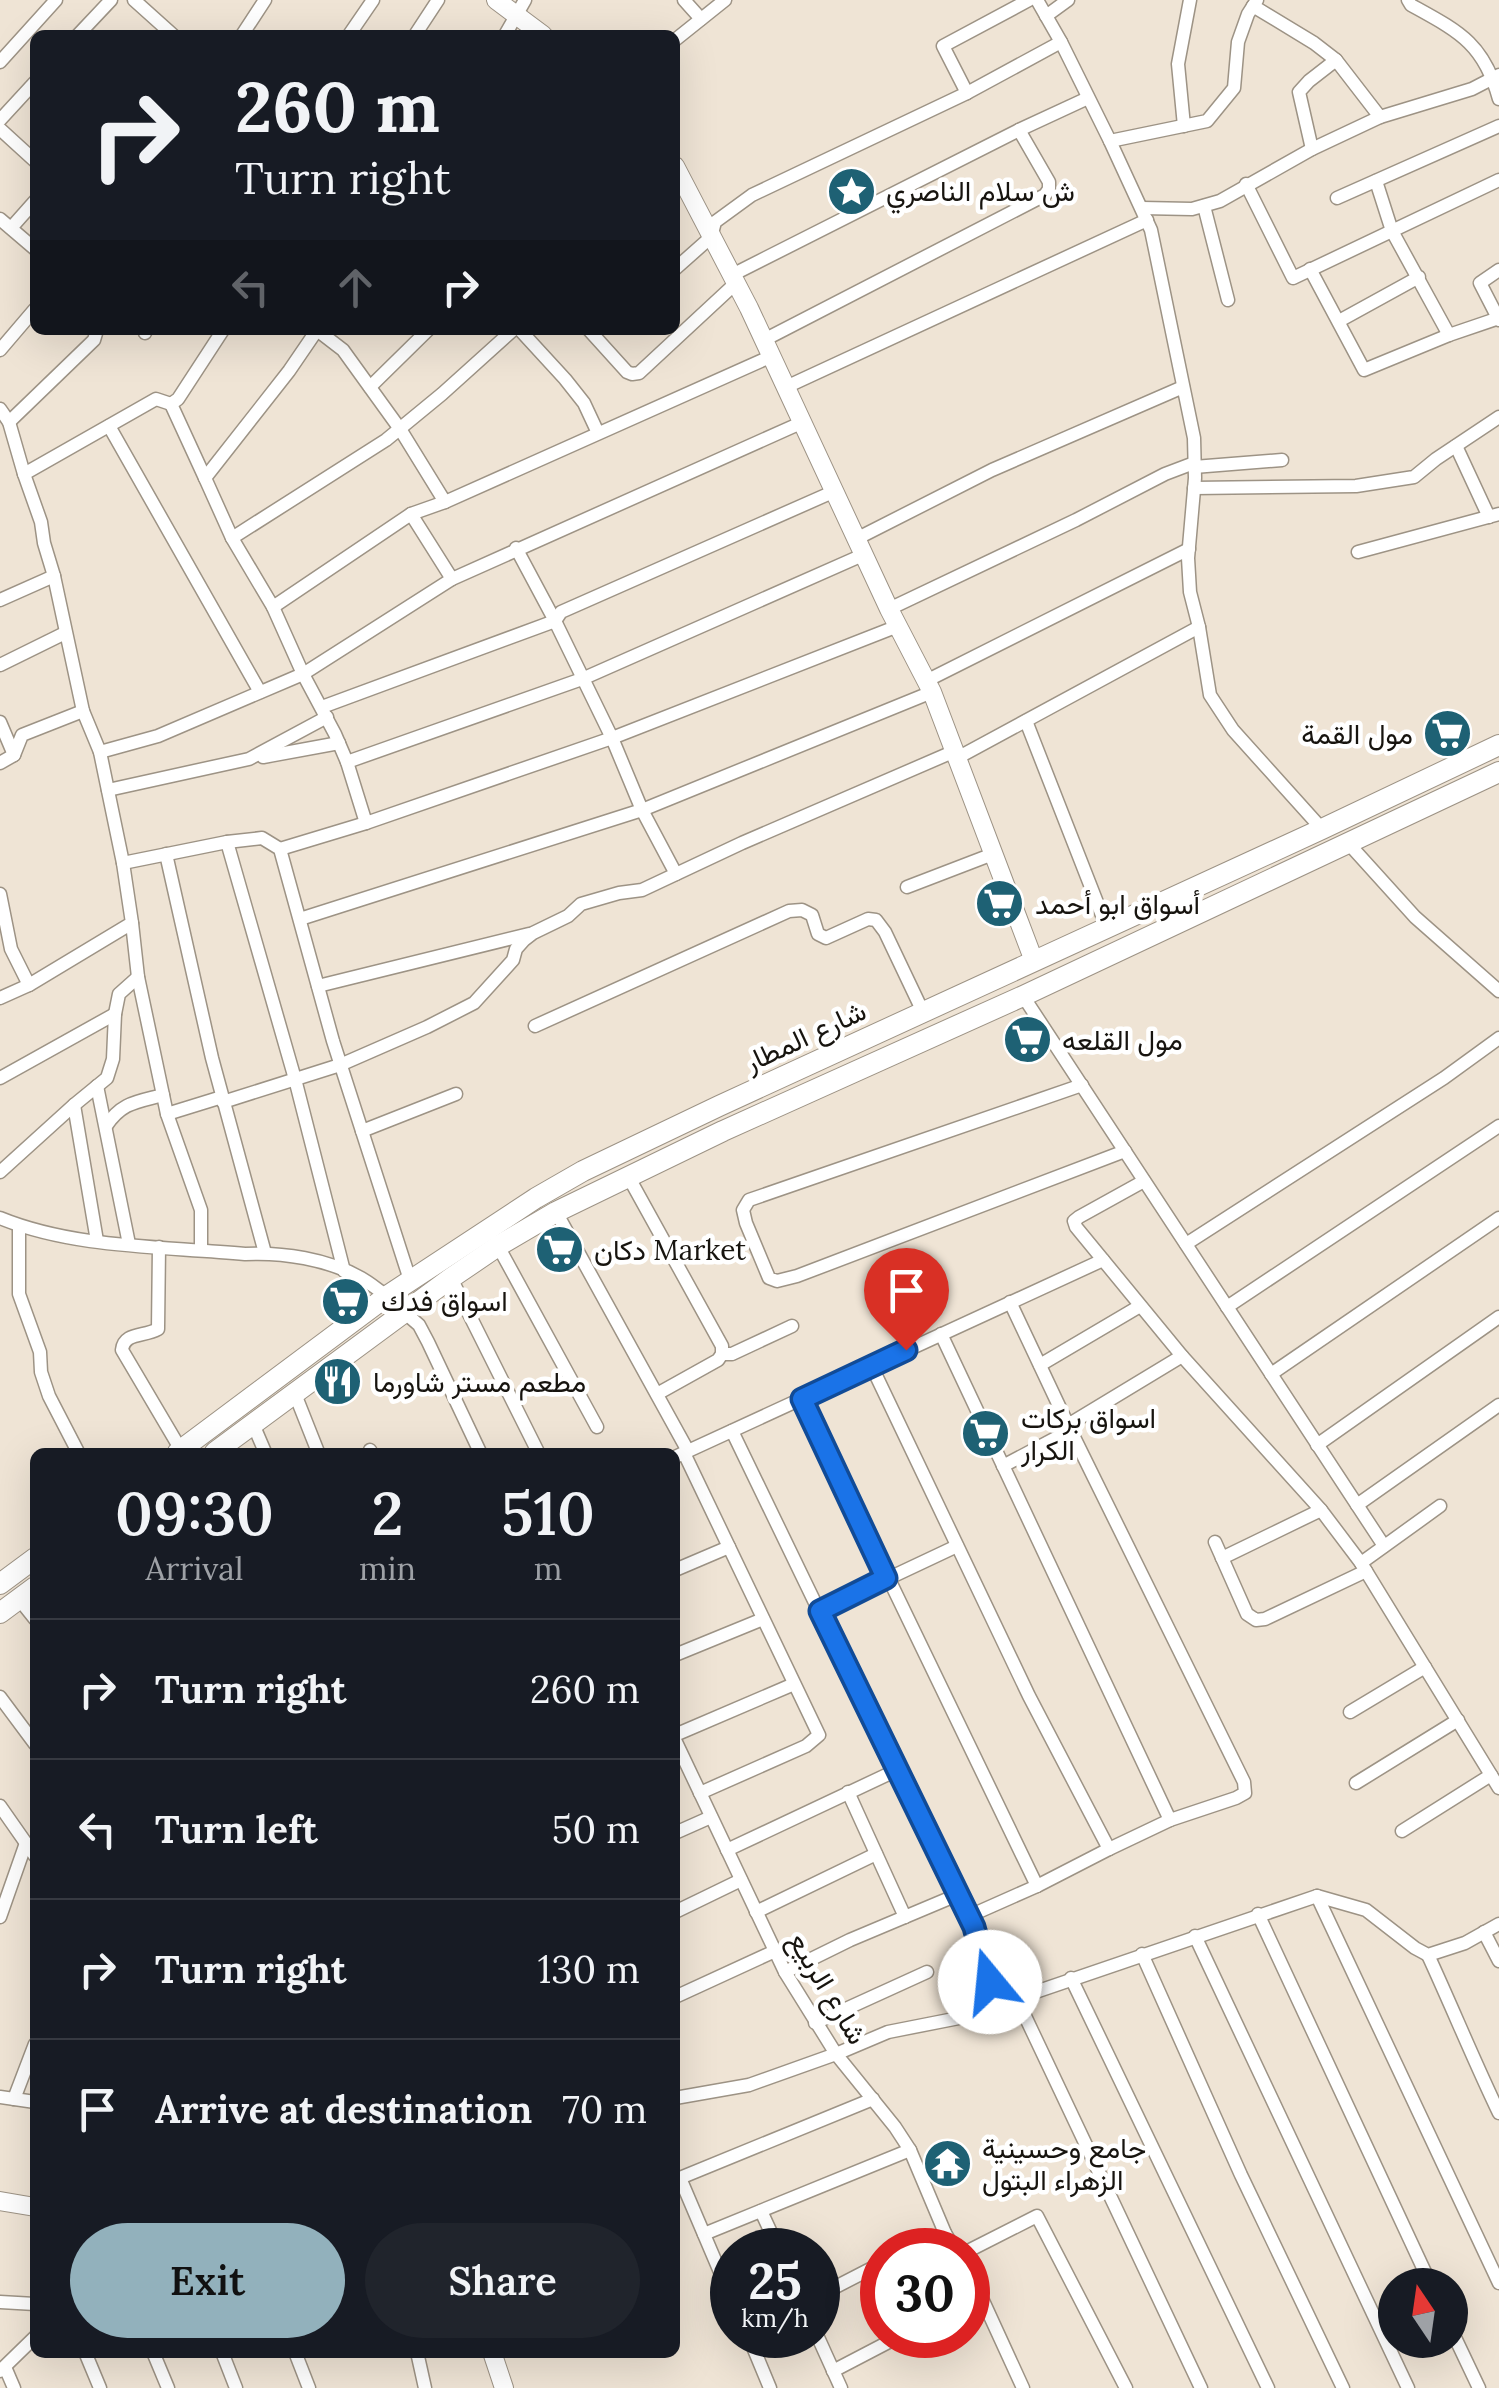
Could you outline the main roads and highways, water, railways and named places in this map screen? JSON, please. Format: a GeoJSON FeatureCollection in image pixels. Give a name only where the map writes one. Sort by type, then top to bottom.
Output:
{"type":"FeatureCollection","features":[{"type":"Feature","properties":{"kind":"main road","name":"شارع المطار"},"geometry":{"type":"LineString","coordinates":[[183,1448],[410,1280],[584,1171],[1499,745]]}},
{"type":"Feature","properties":{"kind":"main road","name":"شارع المطار"},"geometry":{"type":"LineString","coordinates":[[221,1448],[452,1278],[556,1212],[1499,772]]}},
{"type":"Feature","properties":{"kind":"main road"},"geometry":{"type":"LineString","coordinates":[[735,1099],[736,1112],[746,1121]]}},
{"type":"Feature","properties":{"kind":"main road"},"geometry":{"type":"LineString","coordinates":[[696,1117],[706,1127],[706,1139]]}},
{"type":"Feature","properties":{"kind":"main road"},"geometry":{"type":"LineString","coordinates":[[250,1398],[250,1410],[257,1421]]}},
{"type":"Feature","properties":{"kind":"main road"},"geometry":{"type":"LineString","coordinates":[[220,1421],[232,1428],[233,1439]]}},
{"type":"Feature","properties":{"kind":"main road"},"geometry":{"type":"LineString","coordinates":[[2,1580],[30,1561]]}},
{"type":"Feature","properties":{"kind":"main road"},"geometry":{"type":"LineString","coordinates":[[0,1613],[27,1593]]}},
{"type":"Feature","properties":{"kind":"place","name":"ش سلام الناصري"},"geometry":{"type":"Point","coordinates":[851,191]}},
{"type":"Feature","properties":{"kind":"place","name":"مول القمة"},"geometry":{"type":"Point","coordinates":[1448,734]}},
{"type":"Feature","properties":{"kind":"place","name":"أسواق ابو أحمد"},"geometry":{"type":"Point","coordinates":[1000,904]}},
{"type":"Feature","properties":{"kind":"place","name":"مول القلعه"},"geometry":{"type":"Point","coordinates":[1027,1040]}},
{"type":"Feature","properties":{"kind":"place","name":"دكان Market"},"geometry":{"type":"Point","coordinates":[559,1250]}},
{"type":"Feature","properties":{"kind":"place","name":"اسواق فدك"},"geometry":{"type":"Point","coordinates":[346,1301]}},
{"type":"Feature","properties":{"kind":"place","name":"مطعم مستر شاورما"},"geometry":{"type":"Point","coordinates":[338,1382]}},
{"type":"Feature","properties":{"kind":"place","name":"اسواق بركات الكرار"},"geometry":{"type":"Point","coordinates":[986,1434]}},
{"type":"Feature","properties":{"kind":"place","name":"جامع وحسينية الزهراء البتول"},"geometry":{"type":"Point","coordinates":[947,2164]}}]}
